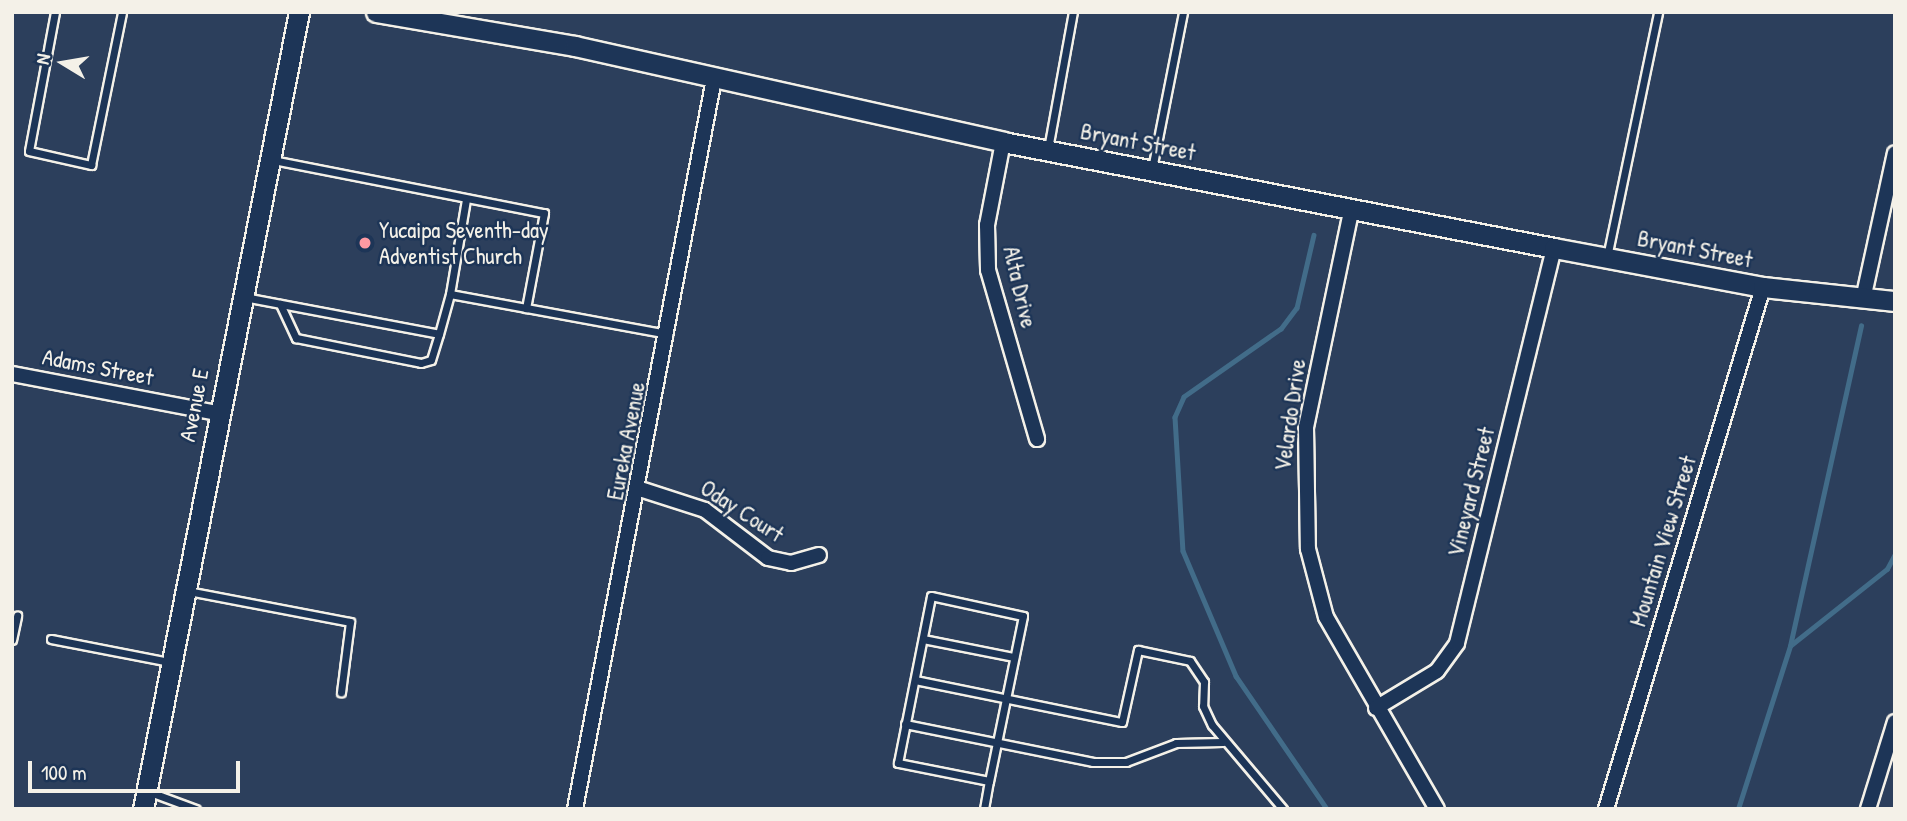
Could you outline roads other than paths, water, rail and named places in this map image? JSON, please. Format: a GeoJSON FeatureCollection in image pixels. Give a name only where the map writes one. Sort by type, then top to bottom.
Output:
{"type":"FeatureCollection","features":[{"type":"Feature","properties":{"kind":"street","name":"Avenue E"},"geometry":{"type":"LineString","coordinates":[[144,800],[217,412],[299,12]]}},
{"type":"Feature","properties":{"kind":"street","name":"Bryant Street"},"geometry":{"type":"LineString","coordinates":[[376,12],[575,47],[1003,142],[1352,207],[1554,248],[1763,287],[1864,295],[1895,302]]}},
{"type":"Feature","properties":{"kind":"street","name":"Eureka Avenue"},"geometry":{"type":"LineString","coordinates":[[575,809],[640,489],[714,79]]}},
{"type":"Feature","properties":{"kind":"street","name":"Alta Drive"},"geometry":{"type":"LineString","coordinates":[[1003,142],[987,225],[988,270],[1037,439]]}},
{"type":"Feature","properties":{"kind":"street"},"geometry":{"type":"LineString","coordinates":[[1864,295],[1895,153]]}},
{"type":"Feature","properties":{"kind":"street","name":"Velardo Drive"},"geometry":{"type":"LineString","coordinates":[[1352,207],[1306,427],[1303,513],[1313,584],[1376,708],[1437,809]]}},
{"type":"Feature","properties":{"kind":"street","name":"Vineyard Street"},"geometry":{"type":"LineString","coordinates":[[1376,708],[1437,671],[1457,643],[1554,248]]}},
{"type":"Feature","properties":{"kind":"street","name":"Mountain View Street"},"geometry":{"type":"LineString","coordinates":[[1606,809],[1763,287]]}},
{"type":"Feature","properties":{"kind":"street","name":"Adams Street"},"geometry":{"type":"LineString","coordinates":[[12,374],[217,412]]}},
{"type":"Feature","properties":{"kind":"street","name":"Oday Court"},"geometry":{"type":"LineString","coordinates":[[640,489],[705,510],[768,558],[791,563],[818,555]]}},
{"type":"Feature","properties":{"kind":"street"},"geometry":{"type":"LineString","coordinates":[[1868,809],[1893,726]]}},
{"type":"Feature","properties":{"kind":"lane"},"geometry":{"type":"LineString","coordinates":[[55,12],[29,151],[91,164],[121,12]]}},
{"type":"Feature","properties":{"kind":"lane"},"geometry":{"type":"LineString","coordinates":[[1048,150],[1073,12]]}},
{"type":"Feature","properties":{"kind":"lane"},"geometry":{"type":"LineString","coordinates":[[1152,170],[1183,12]]}},
{"type":"Feature","properties":{"kind":"lane"},"geometry":{"type":"LineString","coordinates":[[1607,258],[1658,12]]}},
{"type":"Feature","properties":{"kind":"lane"},"geometry":{"type":"LineString","coordinates":[[269,159],[544,213],[526,308]]}},
{"type":"Feature","properties":{"kind":"lane"},"geometry":{"type":"LineString","coordinates":[[280,304],[296,338],[421,363],[431,360],[450,294],[466,199]]}},
{"type":"Feature","properties":{"kind":"lane"},"geometry":{"type":"LineString","coordinates":[[450,294],[668,334]]}},
{"type":"Feature","properties":{"kind":"lane"},"geometry":{"type":"LineString","coordinates":[[242,297],[439,334]]}},
{"type":"Feature","properties":{"kind":"lane"},"geometry":{"type":"LineString","coordinates":[[184,590],[351,622],[341,692]]}},
{"type":"Feature","properties":{"kind":"lane"},"geometry":{"type":"LineString","coordinates":[[984,809],[1023,616],[931,596],[898,763],[989,781]]}},
{"type":"Feature","properties":{"kind":"lane"},"geometry":{"type":"LineString","coordinates":[[12,640],[17,616]]}},
{"type":"Feature","properties":{"kind":"lane"},"geometry":{"type":"LineString","coordinates":[[51,639],[170,662]]}},
{"type":"Feature","properties":{"kind":"lane"},"geometry":{"type":"LineString","coordinates":[[923,639],[1014,657]]}},
{"type":"Feature","properties":{"kind":"lane"},"geometry":{"type":"LineString","coordinates":[[915,680],[1122,722],[1138,650],[1190,662],[1204,682],[1203,706],[1223,742],[1283,809]]}},
{"type":"Feature","properties":{"kind":"lane"},"geometry":{"type":"LineString","coordinates":[[905,724],[1107,763],[1176,743],[1223,742]]}},
{"type":"Feature","properties":{"kind":"lane"},"geometry":{"type":"LineString","coordinates":[[144,800],[196,809]]}},
{"type":"Feature","properties":{"kind":"waterway"},"geometry":{"type":"LineString","coordinates":[[1314,235],[1297,308],[1281,329],[1184,397],[1175,417],[1183,551],[1236,676],[1327,809]]}},
{"type":"Feature","properties":{"kind":"waterway"},"geometry":{"type":"LineString","coordinates":[[1738,809],[1790,646],[1861,326]]}},
{"type":"Feature","properties":{"kind":"waterway"},"geometry":{"type":"LineString","coordinates":[[1791,645],[1887,569],[1895,554]]}},
{"type":"Feature","properties":{"kind":"place","name":"Yucaipa Seventh-day Adventist Church"},"geometry":{"type":"Point","coordinates":[365,243]}}]}
